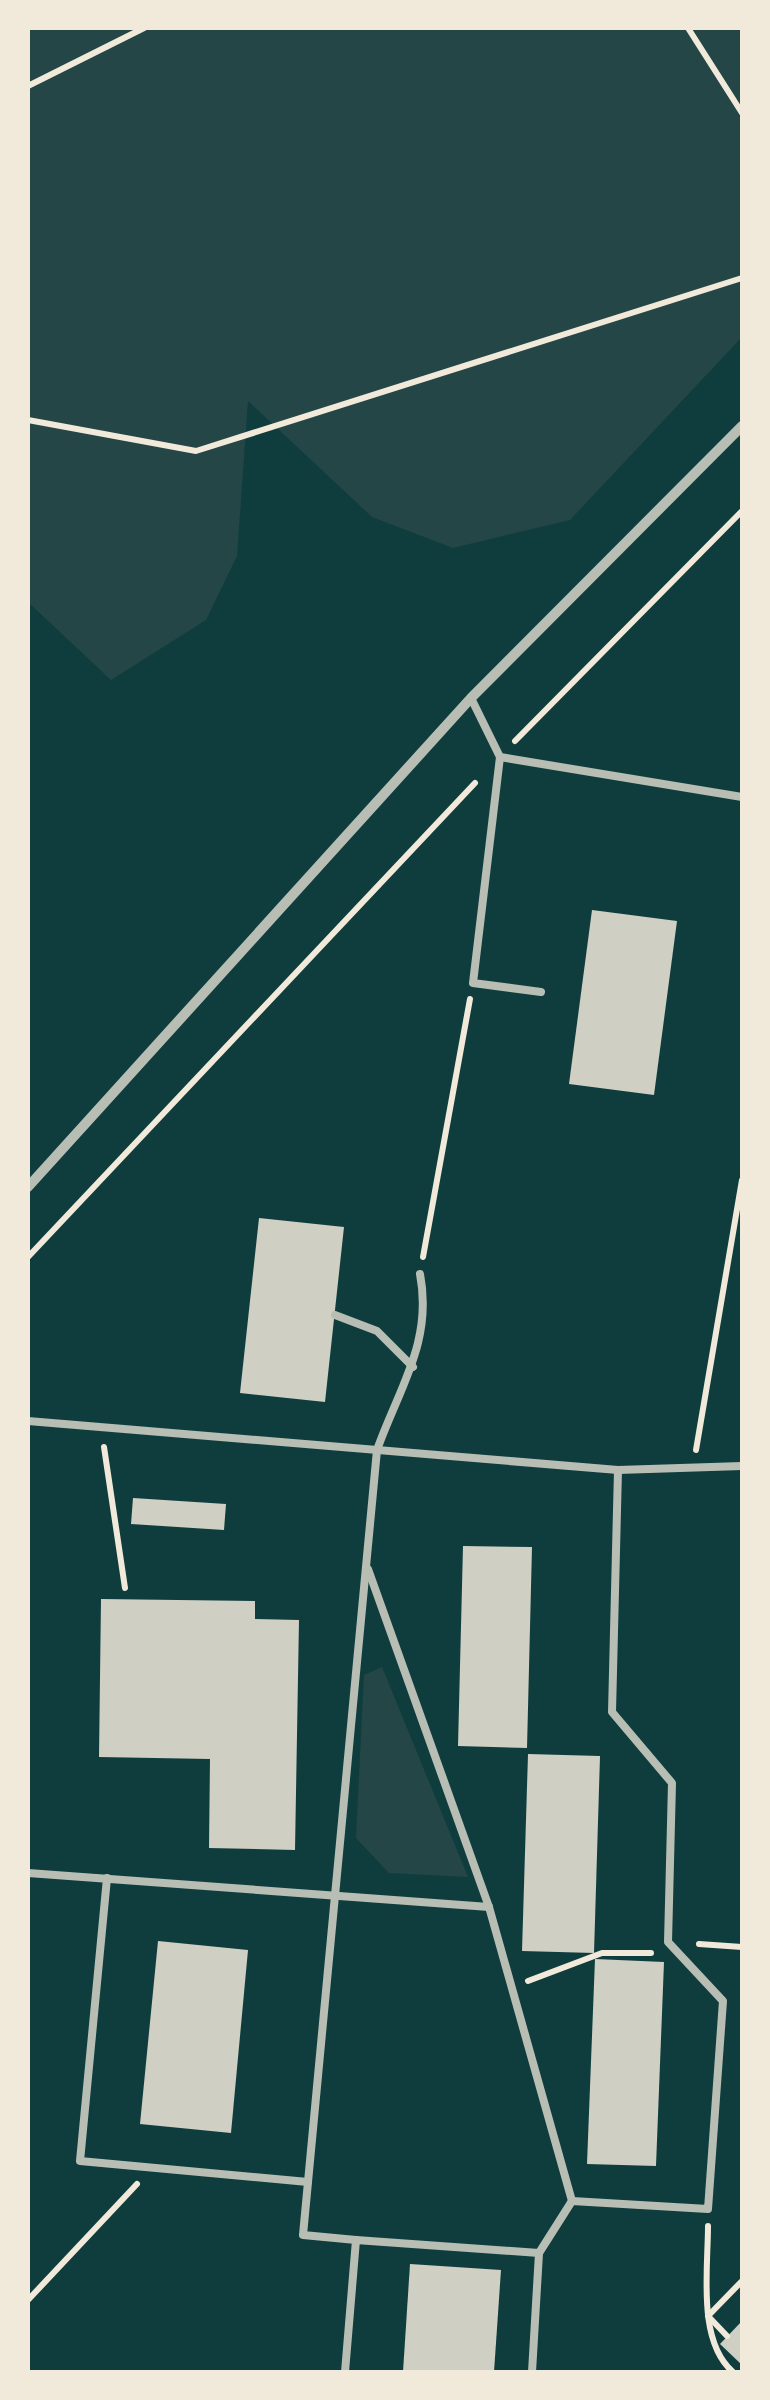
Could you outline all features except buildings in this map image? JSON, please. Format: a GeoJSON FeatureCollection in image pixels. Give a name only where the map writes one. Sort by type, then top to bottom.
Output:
{"type":"FeatureCollection","features":[{"type":"Feature","properties":{"kind":"street"},"geometry":{"type":"LineString","coordinates":[[28,1187],[472,698],[742,426]]}},
{"type":"Feature","properties":{"kind":"lane"},"geometry":{"type":"LineString","coordinates":[[472,698],[500,757],[473,983],[541,992]]}},
{"type":"Feature","properties":{"kind":"lane"},"geometry":{"type":"LineString","coordinates":[[500,757],[742,797]]}},
{"type":"Feature","properties":{"kind":"lane"},"geometry":{"type":"LineString","coordinates":[[420,1274],[426,1308],[413,1367],[396,1396],[376,1450],[303,2235],[539,2253]]}},
{"type":"Feature","properties":{"kind":"lane"},"geometry":{"type":"LineString","coordinates":[[334,1315],[377,1331],[413,1367]]}},
{"type":"Feature","properties":{"kind":"lane"},"geometry":{"type":"LineString","coordinates":[[28,1421],[618,1470],[742,1466]]}},
{"type":"Feature","properties":{"kind":"lane"},"geometry":{"type":"LineString","coordinates":[[572,2201],[708,2210],[723,2001],[668,1942],[672,1783],[612,1712],[618,1470]]}},
{"type":"Feature","properties":{"kind":"lane"},"geometry":{"type":"LineString","coordinates":[[366,1564],[489,1907],[572,2201],[539,2253],[532,2372]]}},
{"type":"Feature","properties":{"kind":"lane"},"geometry":{"type":"LineString","coordinates":[[28,1873],[489,1907]]}},
{"type":"Feature","properties":{"kind":"lane"},"geometry":{"type":"LineString","coordinates":[[107,1878],[80,2161],[308,2182]]}},
{"type":"Feature","properties":{"kind":"lane"},"geometry":{"type":"LineString","coordinates":[[345,2372],[356,2240]]}},
{"type":"Feature","properties":{"kind":"path"},"geometry":{"type":"LineString","coordinates":[[28,86],[144,28]]}},
{"type":"Feature","properties":{"kind":"path"},"geometry":{"type":"LineString","coordinates":[[688,28],[742,113]]}},
{"type":"Feature","properties":{"kind":"path"},"geometry":{"type":"LineString","coordinates":[[28,420],[196,452],[742,278]]}},
{"type":"Feature","properties":{"kind":"path"},"geometry":{"type":"LineString","coordinates":[[28,1257],[500,757],[742,511]]}},
{"type":"Feature","properties":{"kind":"path"},"geometry":{"type":"LineString","coordinates":[[420,1274],[473,983]]}},
{"type":"Feature","properties":{"kind":"path"},"geometry":{"type":"LineString","coordinates":[[693,1467],[742,1180]]}},
{"type":"Feature","properties":{"kind":"path"},"geometry":{"type":"LineString","coordinates":[[101,1426],[124,1588]]}},
{"type":"Feature","properties":{"kind":"path"},"geometry":{"type":"LineString","coordinates":[[513,1987],[602,1953],[656,1953],[668,1942],[742,1947]]}},
{"type":"Feature","properties":{"kind":"path"},"geometry":{"type":"LineString","coordinates":[[28,2300],[152,2168]]}},
{"type":"Feature","properties":{"kind":"path"},"geometry":{"type":"LineString","coordinates":[[708,2210],[708,2316],[722,2362],[734,2372]]}},
{"type":"Feature","properties":{"kind":"path"},"geometry":{"type":"LineString","coordinates":[[708,2316],[742,2281]]}},
{"type":"Feature","properties":{"kind":"path"},"geometry":{"type":"LineString","coordinates":[[708,2316],[728,2336]]}},
{"type":"Feature","properties":{"kind":"shaded area"},"geometry":{"type":"Polygon","coordinates":[[[28,28],[742,28],[742,337],[570,520],[453,548],[372,517],[248,401],[237,556],[206,620],[111,680],[28,602],[28,28]]]}},
{"type":"Feature","properties":{"kind":"shaded area"},"geometry":{"type":"Polygon","coordinates":[[[382,1667],[468,1877],[389,1873],[356,1838],[364,1675],[382,1667]]]}}]}
